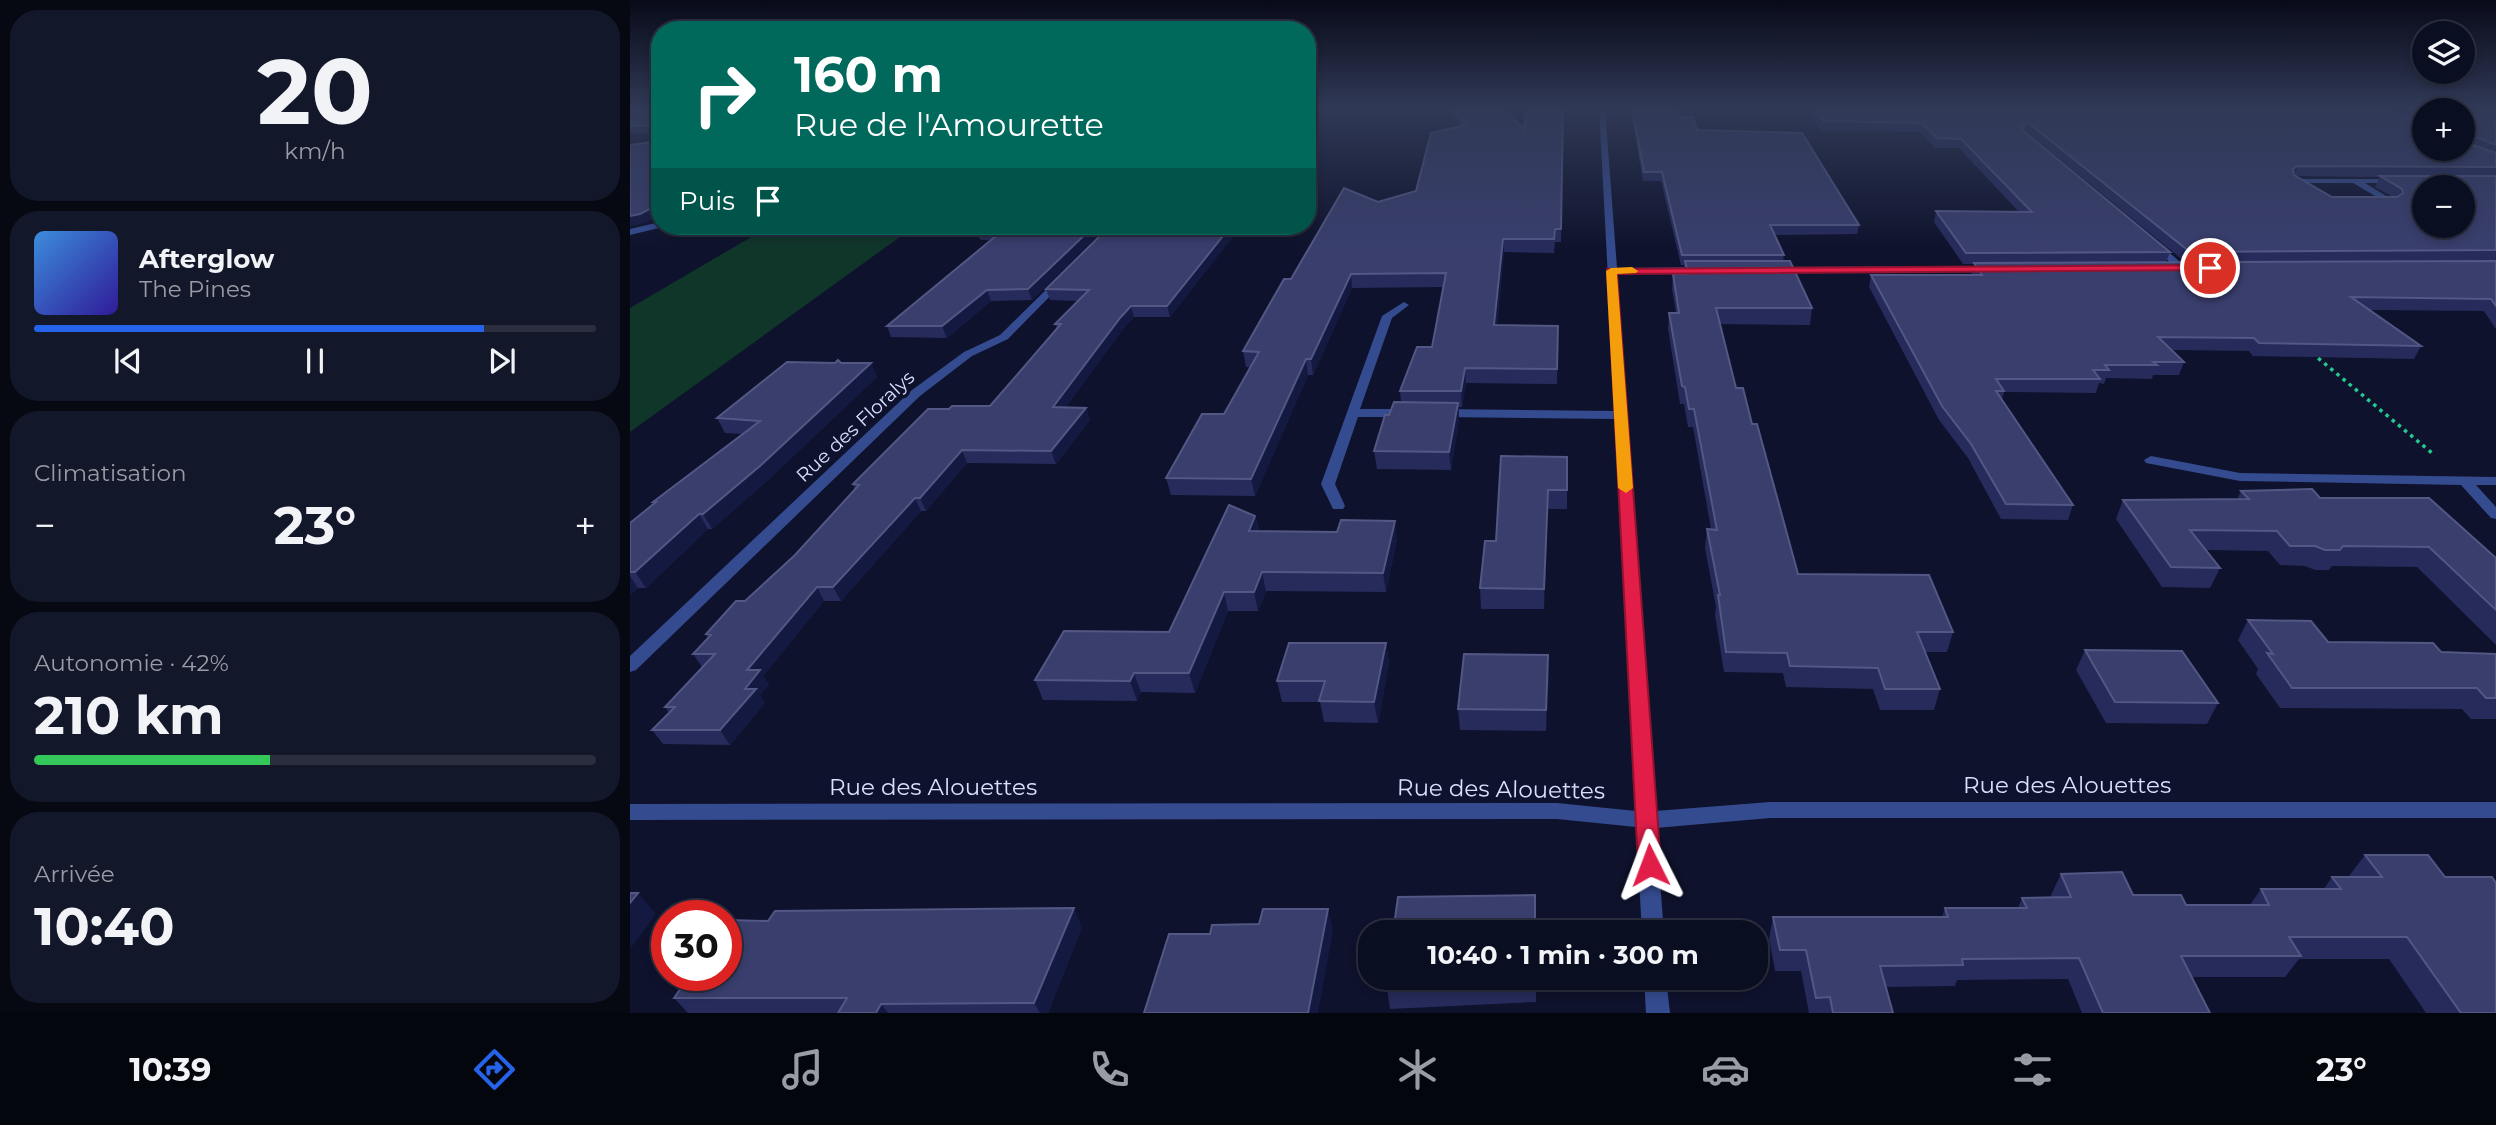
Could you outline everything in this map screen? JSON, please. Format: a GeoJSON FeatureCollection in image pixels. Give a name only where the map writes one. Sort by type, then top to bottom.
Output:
{"type":"FeatureCollection","features":[{"type":"Feature","properties":{"kind":"street"},"geometry":{"type":"LineString","coordinates":[[1605,155],[1652,920]]}},
{"type":"Feature","properties":{"kind":"street"},"geometry":{"type":"LineString","coordinates":[[2305,188],[2294,181],[2406,181]]}},
{"type":"Feature","properties":{"kind":"street"},"geometry":{"type":"LineString","coordinates":[[2355,181],[2392,202],[2366,202]]}},
{"type":"Feature","properties":{"kind":"street"},"geometry":{"type":"LineString","coordinates":[[630,232],[651,227]]}},
{"type":"Feature","properties":{"kind":"street"},"geometry":{"type":"LineString","coordinates":[[2150,242],[2182,268]]}},
{"type":"Feature","properties":{"kind":"street"},"geometry":{"type":"LineString","coordinates":[[2168,268],[2196,268]]}},
{"type":"Feature","properties":{"kind":"street"},"geometry":{"type":"LineString","coordinates":[[1764,270],[2001,269]]}},
{"type":"Feature","properties":{"kind":"street"},"geometry":{"type":"LineString","coordinates":[[1611,271],[1709,270]]}},
{"type":"Feature","properties":{"kind":"street","name":"Rue des Floralys"},"geometry":{"type":"LineString","coordinates":[[630,666],[916,393],[968,355],[1003,337],[1069,272]]}},
{"type":"Feature","properties":{"kind":"street"},"geometry":{"type":"LineString","coordinates":[[1338,506],[1328,484],[1387,316],[1404,305]]}},
{"type":"Feature","properties":{"kind":"street"},"geometry":{"type":"LineString","coordinates":[[1354,413],[1621,415]]}},
{"type":"Feature","properties":{"kind":"street"},"geometry":{"type":"LineString","coordinates":[[2151,460],[2240,477],[2496,481]]}},
{"type":"Feature","properties":{"kind":"street"},"geometry":{"type":"LineString","coordinates":[[2465,481],[2496,515]]}},
{"type":"Feature","properties":{"kind":"street","name":"Rue des Alouettes"},"geometry":{"type":"LineString","coordinates":[[630,812],[1557,811],[1648,820],[1770,810],[2496,810]]}},
{"type":"Feature","properties":{"kind":"street"},"geometry":{"type":"LineString","coordinates":[[1657,990],[1658,1013]]}},
{"type":"Feature","properties":{"kind":"path"},"geometry":{"type":"LineString","coordinates":[[2305,348],[2465,481]]}},
{"type":"Feature","properties":{"kind":"green space"},"geometry":{"type":"Polygon","coordinates":[[[755,235],[903,235],[630,432],[630,308],[755,235]]]}},
{"type":"Feature","properties":{"kind":"building"},"geometry":{"type":"Polygon","coordinates":[[[630,155],[651,155],[651,208],[630,216],[630,155]]]}},
{"type":"Feature","properties":{"kind":"building"},"geometry":{"type":"Polygon","coordinates":[[[1425,155],[1562,155],[1561,229],[1555,229],[1554,239],[1503,239],[1494,325],[1558,326],[1557,369],[1465,368],[1461,391],[1400,391],[1417,347],[1432,347],[1446,273],[1351,274],[1311,359],[1306,359],[1251,479],[1166,478],[1202,414],[1224,414],[1259,352],[1243,351],[1284,279],[1291,279],[1344,188],[1378,202],[1416,191],[1425,155]]]}},
{"type":"Feature","properties":{"kind":"building"},"geometry":{"type":"Polygon","coordinates":[[[1641,155],[1816,155],[1859,225],[1770,225],[1784,255],[1682,255],[1662,172],[1644,172],[1641,155]]]}},
{"type":"Feature","properties":{"kind":"building"},"geometry":{"type":"Polygon","coordinates":[[[1977,155],[2053,155],[2170,252],[1966,253],[1936,211],[2032,212],[1977,155]]]}},
{"type":"Feature","properties":{"kind":"building"},"geometry":{"type":"Polygon","coordinates":[[[2069,155],[2412,155],[2412,161],[2475,161],[2475,155],[2496,155],[2496,167],[2298,166],[2293,169],[2294,175],[2332,197],[2397,197],[2403,193],[2402,189],[2380,176],[2412,176],[2412,238],[2475,238],[2475,176],[2496,176],[2496,250],[2190,252],[2069,155]]]}},
{"type":"Feature","properties":{"kind":"building"},"geometry":{"type":"Polygon","coordinates":[[[1085,235],[1028,289],[987,290],[942,326],[887,326],[996,236],[1085,235]]]}},
{"type":"Feature","properties":{"kind":"building"},"geometry":{"type":"Polygon","coordinates":[[[1101,235],[1224,235],[1167,306],[1131,306],[1120,318],[1053,407],[1086,408],[1051,451],[962,450],[920,498],[915,498],[833,587],[817,587],[747,670],[760,670],[745,689],[756,689],[720,730],[652,730],[675,707],[665,707],[715,654],[693,654],[711,635],[706,634],[736,601],[745,601],[795,555],[859,485],[853,484],[928,409],[990,406],[1061,324],[1055,324],[1089,290],[1046,289],[1101,235]]]}},
{"type":"Feature","properties":{"kind":"building"},"geometry":{"type":"Polygon","coordinates":[[[1685,261],[1790,261],[1812,308],[1716,308],[1736,388],[1743,388],[1752,424],[1757,424],[1798,574],[1929,575],[1953,632],[1917,632],[1940,689],[1885,689],[1878,668],[1790,666],[1787,653],[1726,652],[1720,595],[1707,529],[1717,530],[1694,409],[1689,409],[1685,387],[1682,386],[1669,313],[1679,313],[1673,274],[1688,274],[1685,261]]]}},
{"type":"Feature","properties":{"kind":"building"},"geometry":{"type":"Polygon","coordinates":[[[2496,261],[2496,306],[2491,299],[2351,297],[2421,346],[2259,343],[2254,338],[2158,337],[2184,362],[2105,365],[2109,370],[2093,370],[2100,379],[1996,379],[2004,391],[1996,391],[2073,505],[2006,504],[1971,444],[1942,406],[1871,275],[1982,275],[1974,263],[2496,261]]]}},
{"type":"Feature","properties":{"kind":"building"},"geometry":{"type":"Polygon","coordinates":[[[838,360],[841,363],[871,363],[760,466],[703,514],[699,514],[635,572],[630,572],[630,523],[656,502],[653,502],[760,421],[717,418],[787,362],[835,363],[838,360]]]}},
{"type":"Feature","properties":{"kind":"building"},"geometry":{"type":"Polygon","coordinates":[[[1394,402],[1458,403],[1449,452],[1374,451],[1385,415],[1389,415],[1394,402]]]}},
{"type":"Feature","properties":{"kind":"building"},"geometry":{"type":"Polygon","coordinates":[[[1501,456],[1567,457],[1567,490],[1548,490],[1544,589],[1480,588],[1485,541],[1496,541],[1501,456]]]}},
{"type":"Feature","properties":{"kind":"building"},"geometry":{"type":"Polygon","coordinates":[[[2312,489],[2320,498],[2429,498],[2496,558],[2496,610],[2429,547],[2343,546],[2340,550],[2325,550],[2315,546],[2290,546],[2277,531],[2190,530],[2220,568],[2171,567],[2123,500],[2249,499],[2241,491],[2312,489]]]}},
{"type":"Feature","properties":{"kind":"building"},"geometry":{"type":"Polygon","coordinates":[[[1229,505],[1255,516],[1249,531],[1337,532],[1341,520],[1395,521],[1383,573],[1262,572],[1254,592],[1224,592],[1189,673],[1134,673],[1130,681],[1035,680],[1064,631],[1169,632],[1229,505]]]}},
{"type":"Feature","properties":{"kind":"building"},"geometry":{"type":"Polygon","coordinates":[[[2248,620],[2311,621],[2328,642],[2433,643],[2441,652],[2496,654],[2496,698],[2486,698],[2477,688],[2292,688],[2267,653],[2273,654],[2248,620]]]}},
{"type":"Feature","properties":{"kind":"building"},"geometry":{"type":"Polygon","coordinates":[[[1289,643],[1386,643],[1374,702],[1319,701],[1325,681],[1277,681],[1289,643]]]}},
{"type":"Feature","properties":{"kind":"building"},"geometry":{"type":"Polygon","coordinates":[[[2085,650],[2182,651],[2218,703],[2115,702],[2085,650]]]}},
{"type":"Feature","properties":{"kind":"building"},"geometry":{"type":"Polygon","coordinates":[[[1464,654],[1548,655],[1546,710],[1458,709],[1464,654]]]}},
{"type":"Feature","properties":{"kind":"building"},"geometry":{"type":"Polygon","coordinates":[[[2365,855],[2428,855],[2445,877],[2492,877],[2496,883],[2496,1013],[2461,1013],[2407,937],[2289,937],[2301,956],[2181,956],[2210,1013],[2103,1013],[2079,958],[1962,959],[1963,965],[1880,966],[1893,1013],[1833,1013],[1830,997],[1816,998],[1806,950],[1780,950],[1773,917],[1948,917],[1945,908],[2027,908],[2022,898],[2071,897],[2061,874],[2122,872],[2133,895],[2181,895],[2186,905],[2269,905],[2261,889],[2341,889],[2332,877],[2382,877],[2365,855]]]}},
{"type":"Feature","properties":{"kind":"building"},"geometry":{"type":"Polygon","coordinates":[[[630,893],[638,893],[630,903],[630,893]]]}},
{"type":"Feature","properties":{"kind":"building"},"geometry":{"type":"Polygon","coordinates":[[[1535,895],[1535,920],[1395,920],[1398,897],[1535,895]]]}},
{"type":"Feature","properties":{"kind":"building"},"geometry":{"type":"Polygon","coordinates":[[[1074,908],[1034,1003],[881,1004],[876,1013],[838,1013],[847,998],[674,998],[679,991],[742,991],[742,920],[768,921],[775,911],[1074,908]]]}},
{"type":"Feature","properties":{"kind":"building"},"geometry":{"type":"Polygon","coordinates":[[[1263,909],[1328,909],[1308,1013],[1144,1013],[1169,934],[1210,934],[1212,925],[1259,924],[1263,909]]]}},
{"type":"Feature","properties":{"kind":"slow traffic"},"geometry":{"type":"LineString","coordinates":[[1626,488],[1611,271],[1632,271]]}},
{"type":"Feature","properties":{"kind":"route"},"geometry":{"type":"LineString","coordinates":[[1650,865],[1611,271],[2210,268]]}}]}
